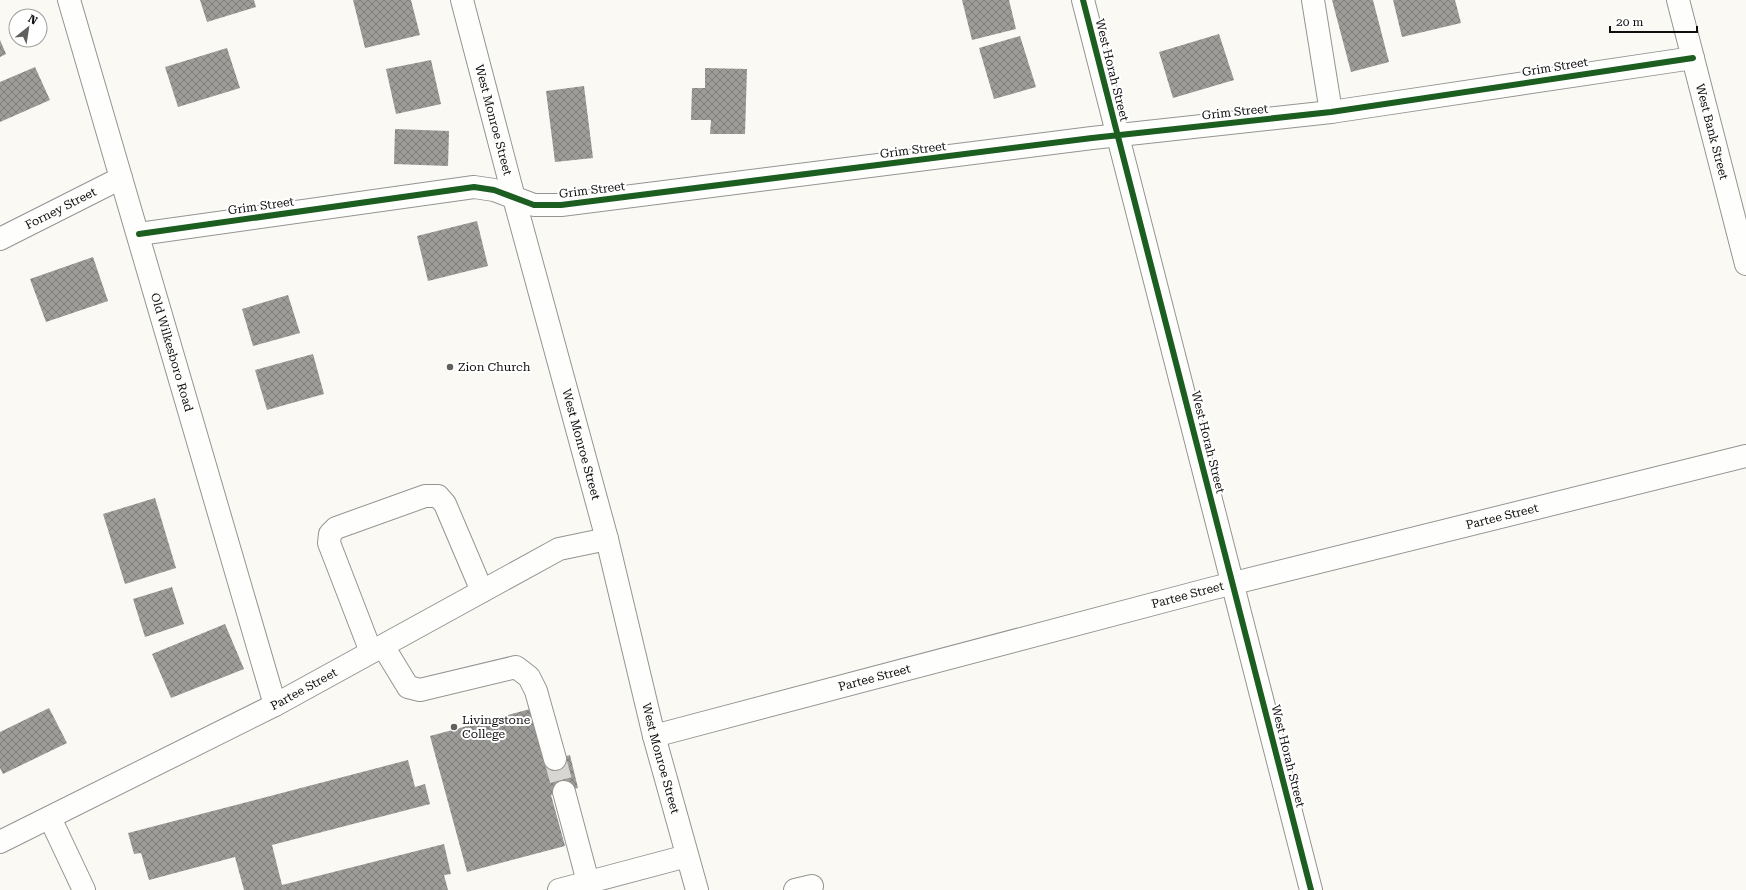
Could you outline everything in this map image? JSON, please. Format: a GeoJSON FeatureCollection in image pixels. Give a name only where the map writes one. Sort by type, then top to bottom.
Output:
{"type":"FeatureCollection","features":[{"type":"Feature","properties":{"kind":"street","name":"Old Wilkesboro Road"},"geometry":{"type":"LineString","coordinates":[[69,0],[139,234],[275,705]]}},
{"type":"Feature","properties":{"kind":"street","name":"West Monroe Street"},"geometry":{"type":"LineString","coordinates":[[462,0],[514,198],[608,539],[654,736],[697,890]]}},
{"type":"Feature","properties":{"kind":"street","name":"West Horah Street"},"geometry":{"type":"LineString","coordinates":[[1083,0],[1311,890]]}},
{"type":"Feature","properties":{"kind":"street"},"geometry":{"type":"LineString","coordinates":[[1313,0],[1331,112]]}},
{"type":"Feature","properties":{"kind":"street","name":"West Bank Street"},"geometry":{"type":"LineString","coordinates":[[1678,0],[1746,264]]}},
{"type":"Feature","properties":{"kind":"street","name":"Grim Street"},"geometry":{"type":"LineString","coordinates":[[139,234],[474,187],[494,190],[534,205],[561,205],[1118,136],[1331,112],[1693,58]]}},
{"type":"Feature","properties":{"kind":"street","name":"Forney Street"},"geometry":{"type":"LineString","coordinates":[[0,239],[121,178]]}},
{"type":"Feature","properties":{"kind":"street","name":"Partee Street"},"geometry":{"type":"LineString","coordinates":[[654,736],[1232,584],[1746,456]]}},
{"type":"Feature","properties":{"kind":"street"},"geometry":{"type":"LineString","coordinates":[[482,591],[445,504],[438,496],[425,496],[336,528],[330,534],[329,543],[377,649],[408,687],[420,690],[516,667],[528,677],[536,691],[555,759]]}},
{"type":"Feature","properties":{"kind":"street","name":"Partee Street"},"geometry":{"type":"LineString","coordinates":[[0,842],[275,705],[559,549],[608,539]]}},
{"type":"Feature","properties":{"kind":"street"},"geometry":{"type":"LineString","coordinates":[[564,792],[588,882]]}},
{"type":"Feature","properties":{"kind":"street"},"geometry":{"type":"LineString","coordinates":[[50,818],[84,890]]}},
{"type":"Feature","properties":{"kind":"street"},"geometry":{"type":"LineString","coordinates":[[559,890],[687,856]]}},
{"type":"Feature","properties":{"kind":"building"},"geometry":{"type":"Polygon","coordinates":[[[200,0],[254,0],[256,7],[207,22],[200,0]]]}},
{"type":"Feature","properties":{"kind":"building"},"geometry":{"type":"Polygon","coordinates":[[[353,0],[411,0],[420,35],[365,48],[353,0]]]}},
{"type":"Feature","properties":{"kind":"building"},"geometry":{"type":"Polygon","coordinates":[[[962,0],[1009,0],[1016,29],[972,40],[962,0]]]}},
{"type":"Feature","properties":{"kind":"building"},"geometry":{"type":"Polygon","coordinates":[[[1332,0],[1373,0],[1389,62],[1351,72],[1332,0]]]}},
{"type":"Feature","properties":{"kind":"building"},"geometry":{"type":"Polygon","coordinates":[[[1393,0],[1455,0],[1461,23],[1402,37],[1393,0]]]}},
{"type":"Feature","properties":{"kind":"building"},"geometry":{"type":"Polygon","coordinates":[[[1219,34],[1234,80],[1173,98],[1159,52],[1219,34]]]}},
{"type":"Feature","properties":{"kind":"building"},"geometry":{"type":"Polygon","coordinates":[[[1020,36],[1036,87],[994,99],[979,48],[1020,36]]]}},
{"type":"Feature","properties":{"kind":"building"},"geometry":{"type":"Polygon","coordinates":[[[0,40],[6,54],[0,57],[0,40]]]}},
{"type":"Feature","properties":{"kind":"building"},"geometry":{"type":"Polygon","coordinates":[[[227,48],[240,88],[178,107],[165,67],[227,48]]]}},
{"type":"Feature","properties":{"kind":"building"},"geometry":{"type":"Polygon","coordinates":[[[431,60],[441,104],[396,114],[386,69],[431,60]]]}},
{"type":"Feature","properties":{"kind":"building"},"geometry":{"type":"Polygon","coordinates":[[[35,67],[50,100],[0,122],[0,82],[35,67]]]}},
{"type":"Feature","properties":{"kind":"building"},"geometry":{"type":"Polygon","coordinates":[[[705,68],[747,69],[745,134],[710,134],[711,120],[691,120],[692,88],[705,88],[705,68]]]}},
{"type":"Feature","properties":{"kind":"building"},"geometry":{"type":"Polygon","coordinates":[[[584,86],[593,158],[555,162],[546,91],[584,86]]]}},
{"type":"Feature","properties":{"kind":"building"},"geometry":{"type":"Polygon","coordinates":[[[395,129],[449,131],[448,166],[394,164],[395,129]]]}},
{"type":"Feature","properties":{"kind":"building"},"geometry":{"type":"Polygon","coordinates":[[[477,221],[488,266],[428,281],[417,236],[477,221]]]}},
{"type":"Feature","properties":{"kind":"building"},"geometry":{"type":"Polygon","coordinates":[[[93,257],[108,301],[46,322],[30,279],[93,257]]]}},
{"type":"Feature","properties":{"kind":"building"},"geometry":{"type":"Polygon","coordinates":[[[288,295],[300,333],[253,346],[242,309],[288,295]]]}},
{"type":"Feature","properties":{"kind":"building"},"geometry":{"type":"Polygon","coordinates":[[[313,354],[324,394],[267,410],[255,370],[313,354]]]}},
{"type":"Feature","properties":{"kind":"building"},"geometry":{"type":"Polygon","coordinates":[[[155,498],[176,568],[125,584],[103,514],[155,498]]]}},
{"type":"Feature","properties":{"kind":"building"},"geometry":{"type":"Polygon","coordinates":[[[172,587],[184,624],[145,637],[133,599],[172,587]]]}},
{"type":"Feature","properties":{"kind":"building"},"geometry":{"type":"Polygon","coordinates":[[[225,624],[244,669],[171,698],[152,654],[225,624]]]}},
{"type":"Feature","properties":{"kind":"building"},"geometry":{"type":"Polygon","coordinates":[[[49,708],[67,743],[3,774],[0,768],[0,732],[49,708]]]}},
{"type":"Feature","properties":{"kind":"building"},"geometry":{"type":"Polygon","coordinates":[[[530,709],[544,762],[570,755],[578,788],[551,795],[565,846],[467,872],[430,736],[530,709]]]}},
{"type":"Feature","properties":{"kind":"building"},"geometry":{"type":"Polygon","coordinates":[[[408,760],[415,787],[425,784],[430,804],[272,845],[282,885],[444,844],[451,874],[444,875],[448,890],[244,890],[235,857],[149,880],[141,853],[134,854],[128,833],[408,760]]]}},
{"type":"Feature","properties":{"kind":"tunnel"},"geometry":{"type":"LineString","coordinates":[[555,759],[564,792]]}},
{"type":"Feature","properties":{"kind":"cycle path"},"geometry":{"type":"LineString","coordinates":[[1083,0],[1311,890]]}},
{"type":"Feature","properties":{"kind":"cycle path"},"geometry":{"type":"LineString","coordinates":[[139,234],[474,187],[494,190],[534,205],[561,205],[1092,138],[1331,112],[1693,58]]}},
{"type":"Feature","properties":{"kind":"place","name":"Zion Church"},"geometry":{"type":"Point","coordinates":[450,367]}},
{"type":"Feature","properties":{"kind":"place","name":"Livingstone College"},"geometry":{"type":"Point","coordinates":[454,727]}}]}
